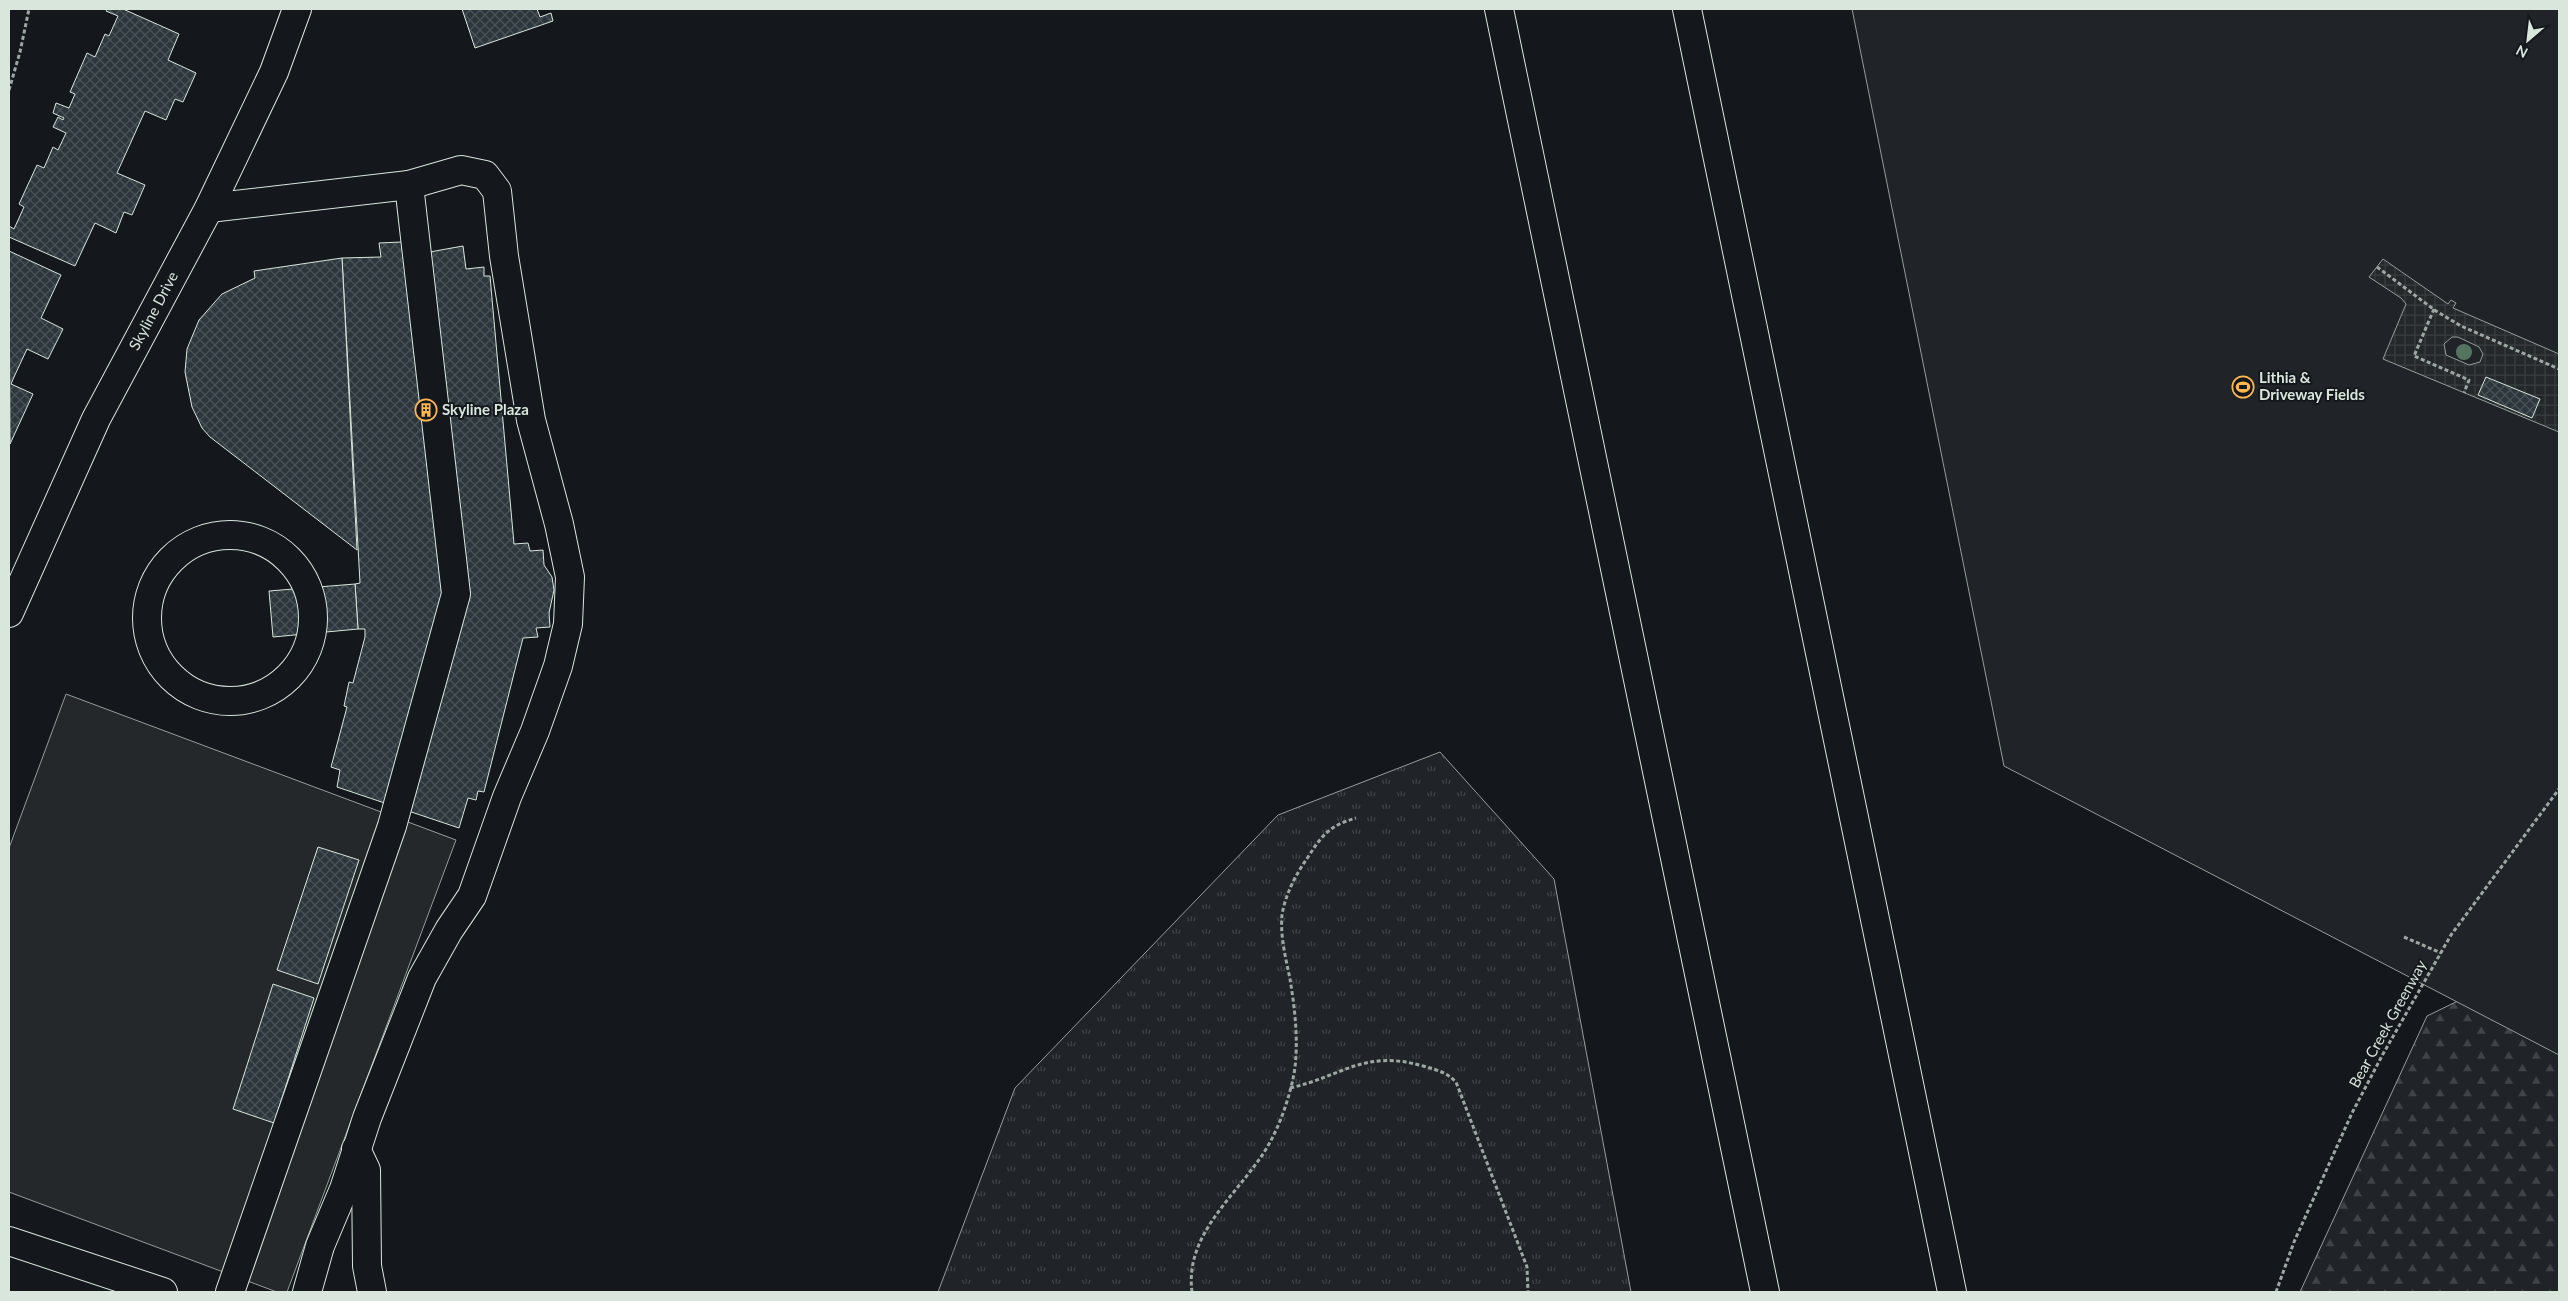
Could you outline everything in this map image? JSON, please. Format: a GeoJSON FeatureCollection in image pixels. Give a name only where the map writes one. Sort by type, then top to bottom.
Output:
{"type":"FeatureCollection","features":[{"type":"Feature","properties":{"kind":"main road","name":"Skyline Drive"},"geometry":{"type":"LineString","coordinates":[[9,613],[96,419],[210,208],[274,72],[297,9]]}},
{"type":"Feature","properties":{"kind":"main road"},"geometry":{"type":"LineString","coordinates":[[1499,9],[1766,1292]]}},
{"type":"Feature","properties":{"kind":"main road"},"geometry":{"type":"LineString","coordinates":[[1687,9],[1952,1292]]}},
{"type":"Feature","properties":{"kind":"main road"},"geometry":{"type":"LineString","coordinates":[[210,208],[409,185],[461,170],[485,175],[497,191],[504,256],[531,420],[559,524],[570,578],[568,624],[558,666],[545,703],[506,797],[472,896],[449,930],[422,978],[356,1149],[344,1189],[320,1246],[308,1292]]}},
{"type":"Feature","properties":{"kind":"main road"},"geometry":{"type":"LineString","coordinates":[[230,1292],[392,826],[456,594],[409,185]]}},
{"type":"Feature","properties":{"kind":"main road"},"geometry":{"type":"LineString","coordinates":[[232,534],[258,539],[282,552],[300,572],[311,598],[313,627],[306,654],[290,677],[267,694],[239,702],[211,700],[185,689],[164,670],[149,641],[145,619],[149,593],[162,568],[181,550],[205,538],[232,534]]}},
{"type":"Feature","properties":{"kind":"main road"},"geometry":{"type":"LineString","coordinates":[[356,1149],[366,1170],[367,1266],[372,1292]]}},
{"type":"Feature","properties":{"kind":"main road"},"geometry":{"type":"LineString","coordinates":[[9,1241],[118,1285],[163,1292]]}},
{"type":"Feature","properties":{"kind":"path"},"geometry":{"type":"LineString","coordinates":[[9,90],[20,52],[29,9]]}},
{"type":"Feature","properties":{"kind":"path"},"geometry":{"type":"LineString","coordinates":[[2376,267],[2434,309],[2494,342],[2559,369]]}},
{"type":"Feature","properties":{"kind":"path"},"geometry":{"type":"LineString","coordinates":[[2434,309],[2414,356],[2469,380],[2464,393]]}},
{"type":"Feature","properties":{"kind":"path","name":"Bear Creek Greenway"},"geometry":{"type":"LineString","coordinates":[[2276,1292],[2294,1242],[2352,1113],[2451,935],[2559,789]]}},
{"type":"Feature","properties":{"kind":"path"},"geometry":{"type":"LineString","coordinates":[[1192,1292],[1192,1259],[1198,1243],[1207,1227],[1259,1160],[1287,1103],[1294,1073],[1296,1039],[1293,994],[1283,937],[1282,915],[1288,892],[1321,837],[1338,823],[1356,818]]}},
{"type":"Feature","properties":{"kind":"path"},"geometry":{"type":"LineString","coordinates":[[2404,937],[2441,953]]}},
{"type":"Feature","properties":{"kind":"path"},"geometry":{"type":"LineString","coordinates":[[1290,1088],[1323,1079],[1352,1065],[1373,1060],[1408,1062],[1446,1072],[1456,1082],[1527,1267],[1528,1292]]}},
{"type":"Feature","properties":{"kind":"green space","name":"Lithia & Driveway Fields"},"geometry":{"type":"Polygon","coordinates":[[[1852,9],[2559,9],[2559,1055],[2004,766],[1852,9]]]}},
{"type":"Feature","properties":{"kind":"green space"},"geometry":{"type":"Polygon","coordinates":[[[1440,752],[1554,879],[1631,1292],[938,1292],[1015,1088],[1278,815],[1440,752]]]}},
{"type":"Feature","properties":{"kind":"green space"},"geometry":{"type":"Polygon","coordinates":[[[2559,932],[2559,1292],[2300,1292],[2427,1016],[2532,965],[2559,932]]]}},
{"type":"Feature","properties":{"kind":"shaded area"},"geometry":{"type":"Polygon","coordinates":[[[2383,259],[2448,304],[2451,300],[2456,303],[2453,308],[2559,354],[2559,432],[2383,359],[2406,304],[2401,298],[2369,277],[2383,259]],[[2452,337],[2444,344],[2446,355],[2469,365],[2480,362],[2483,354],[2479,347],[2458,337],[2452,337]]]}},
{"type":"Feature","properties":{"kind":"shaded area"},"geometry":{"type":"Polygon","coordinates":[[[66,694],[456,840],[287,1292],[277,1292],[9,1192],[9,848],[66,694]]]}},
{"type":"Feature","properties":{"kind":"building"},"geometry":{"type":"Polygon","coordinates":[[[107,9],[123,9],[179,34],[168,60],[196,73],[183,102],[175,99],[166,120],[145,111],[117,173],[145,185],[132,215],[124,212],[116,233],[95,223],[75,266],[9,237],[9,226],[14,229],[24,207],[19,204],[37,165],[44,168],[53,147],[58,150],[66,133],[53,127],[58,117],[63,120],[64,118],[53,113],[56,103],[69,108],[75,94],[70,92],[87,53],[95,57],[105,34],[109,36],[118,16],[106,11],[107,9]]]}},
{"type":"Feature","properties":{"kind":"building"},"geometry":{"type":"Polygon","coordinates":[[[462,9],[537,9],[540,17],[551,13],[553,21],[475,48],[462,9]]]}},
{"type":"Feature","properties":{"kind":"building","name":"Skyline Plaza"},"geometry":{"type":"Polygon","coordinates":[[[423,241],[424,253],[463,246],[466,269],[484,267],[484,276],[490,276],[514,544],[528,543],[530,551],[543,550],[544,565],[552,577],[554,590],[549,613],[550,627],[536,628],[538,637],[523,638],[484,792],[478,791],[476,800],[468,798],[459,828],[337,787],[340,770],[331,767],[347,707],[344,706],[349,682],[353,683],[365,637],[365,629],[358,629],[355,584],[360,583],[342,258],[381,257],[379,243],[423,241]]]}},
{"type":"Feature","properties":{"kind":"building"},"geometry":{"type":"Polygon","coordinates":[[[9,251],[61,275],[41,318],[63,329],[48,359],[27,349],[14,377],[11,384],[33,394],[10,444],[9,251]]]}},
{"type":"Feature","properties":{"kind":"building"},"geometry":{"type":"Polygon","coordinates":[[[342,258],[357,550],[210,437],[202,428],[192,407],[185,372],[187,349],[199,320],[222,294],[255,278],[254,271],[342,258]]]}},
{"type":"Feature","properties":{"kind":"building"},"geometry":{"type":"Polygon","coordinates":[[[2486,377],[2540,399],[2532,418],[2478,395],[2486,377]]]}},
{"type":"Feature","properties":{"kind":"building"},"geometry":{"type":"Polygon","coordinates":[[[355,584],[358,629],[273,637],[269,591],[355,584]]]}},
{"type":"Feature","properties":{"kind":"building"},"geometry":{"type":"Polygon","coordinates":[[[318,847],[359,860],[318,984],[277,970],[318,847]]]}},
{"type":"Feature","properties":{"kind":"building"},"geometry":{"type":"Polygon","coordinates":[[[273,984],[314,998],[274,1123],[233,1109],[273,984]]]}},
{"type":"Feature","properties":{"kind":"place","name":"Lithia & Driveway Fields"},"geometry":{"type":"Point","coordinates":[2243,387]}},
{"type":"Feature","properties":{"kind":"place","name":"Skyline Plaza"},"geometry":{"type":"Point","coordinates":[426,410]}}]}
